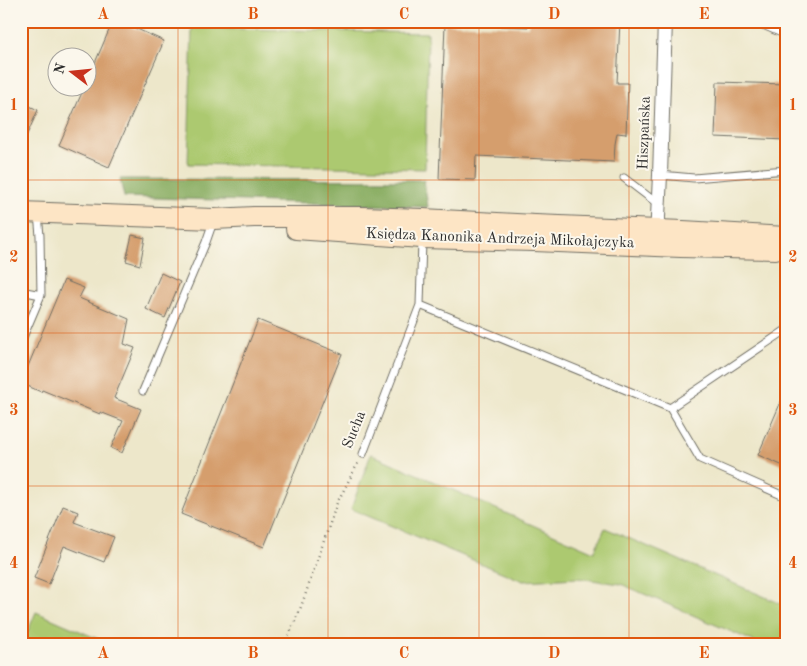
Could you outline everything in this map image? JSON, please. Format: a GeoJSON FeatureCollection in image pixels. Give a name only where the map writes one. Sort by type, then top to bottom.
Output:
{"type":"FeatureCollection","features":[{"type":"Feature","properties":{"kind":"main road","name":"Księdza Kanonika Andrzeja Mikołajczyka"},"geometry":{"type":"LineString","coordinates":[[30,213],[214,219],[326,232],[423,228],[657,238],[786,237]]}},
{"type":"Feature","properties":{"kind":"main road","name":"Księdza Kanonika Andrzeja Mikołajczyka"},"geometry":{"type":"LineString","coordinates":[[657,238],[681,247],[786,249]]}},
{"type":"Feature","properties":{"kind":"street","name":"Hiszpańska"},"geometry":{"type":"LineString","coordinates":[[657,238],[665,21]]}},
{"type":"Feature","properties":{"kind":"lane"},"geometry":{"type":"LineString","coordinates":[[754,21],[786,35]]}},
{"type":"Feature","properties":{"kind":"lane"},"geometry":{"type":"LineString","coordinates":[[660,176],[694,178],[786,170]]}},
{"type":"Feature","properties":{"kind":"lane"},"geometry":{"type":"LineString","coordinates":[[624,178],[658,205]]}},
{"type":"Feature","properties":{"kind":"lane"},"geometry":{"type":"LineString","coordinates":[[21,342],[41,294],[40,236],[30,213]]}},
{"type":"Feature","properties":{"kind":"lane"},"geometry":{"type":"LineString","coordinates":[[143,390],[214,219]]}},
{"type":"Feature","properties":{"kind":"lane","name":"Sucha"},"geometry":{"type":"LineString","coordinates":[[363,454],[420,305],[423,228]]}},
{"type":"Feature","properties":{"kind":"lane"},"geometry":{"type":"LineString","coordinates":[[21,292],[41,294]]}},
{"type":"Feature","properties":{"kind":"lane"},"geometry":{"type":"LineString","coordinates":[[420,305],[670,408],[700,459],[786,497]]}},
{"type":"Feature","properties":{"kind":"lane"},"geometry":{"type":"LineString","coordinates":[[670,408],[786,330]]}},
{"type":"Feature","properties":{"kind":"path"},"geometry":{"type":"LineString","coordinates":[[408,26],[413,21]]}},
{"type":"Feature","properties":{"kind":"path","name":"Sucha"},"geometry":{"type":"LineString","coordinates":[[286,645],[338,504],[363,454]]}},
{"type":"Feature","properties":{"kind":"green space"},"geometry":{"type":"Polygon","coordinates":[[[192,28],[428,33],[425,169],[188,164],[192,28]]]}},
{"type":"Feature","properties":{"kind":"green space"},"geometry":{"type":"Polygon","coordinates":[[[120,179],[424,180],[428,207],[124,197],[120,179]]]}},
{"type":"Feature","properties":{"kind":"green space"},"geometry":{"type":"Polygon","coordinates":[[[371,454],[594,552],[605,528],[786,606],[786,645],[762,645],[621,584],[577,578],[523,581],[351,509],[371,454]]]}},
{"type":"Feature","properties":{"kind":"green space"},"geometry":{"type":"Polygon","coordinates":[[[36,612],[112,645],[22,645],[36,612]]]}},
{"type":"Feature","properties":{"kind":"building"},"geometry":{"type":"Polygon","coordinates":[[[113,21],[119,21],[164,41],[109,167],[59,145],[80,98],[98,98],[98,56],[113,21]]]}},
{"type":"Feature","properties":{"kind":"building"},"geometry":{"type":"Polygon","coordinates":[[[529,21],[620,21],[617,83],[628,83],[626,134],[617,133],[614,162],[476,156],[475,180],[439,179],[445,24],[528,27],[529,21]]]}},
{"type":"Feature","properties":{"kind":"building"},"geometry":{"type":"Polygon","coordinates":[[[717,82],[786,84],[786,140],[715,137],[717,82]]]}},
{"type":"Feature","properties":{"kind":"building"},"geometry":{"type":"Polygon","coordinates":[[[21,102],[38,110],[21,148],[21,102]]]}},
{"type":"Feature","properties":{"kind":"building"},"geometry":{"type":"Polygon","coordinates":[[[132,235],[145,238],[140,265],[126,261],[132,235]]]}},
{"type":"Feature","properties":{"kind":"building"},"geometry":{"type":"Polygon","coordinates":[[[161,273],[180,282],[165,318],[146,309],[161,273]]]}},
{"type":"Feature","properties":{"kind":"building"},"geometry":{"type":"Polygon","coordinates":[[[64,280],[84,288],[79,298],[129,319],[124,344],[135,348],[114,398],[141,409],[122,453],[111,448],[123,421],[21,383],[64,280]]]}},
{"type":"Feature","properties":{"kind":"building"},"geometry":{"type":"Polygon","coordinates":[[[258,320],[342,354],[264,547],[181,514],[258,320]]]}},
{"type":"Feature","properties":{"kind":"building"},"geometry":{"type":"Polygon","coordinates":[[[786,390],[786,467],[758,455],[786,390]]]}},
{"type":"Feature","properties":{"kind":"building"},"geometry":{"type":"Polygon","coordinates":[[[63,506],[78,512],[74,522],[114,537],[104,562],[64,546],[49,584],[34,578],[63,506]]]}}]}
